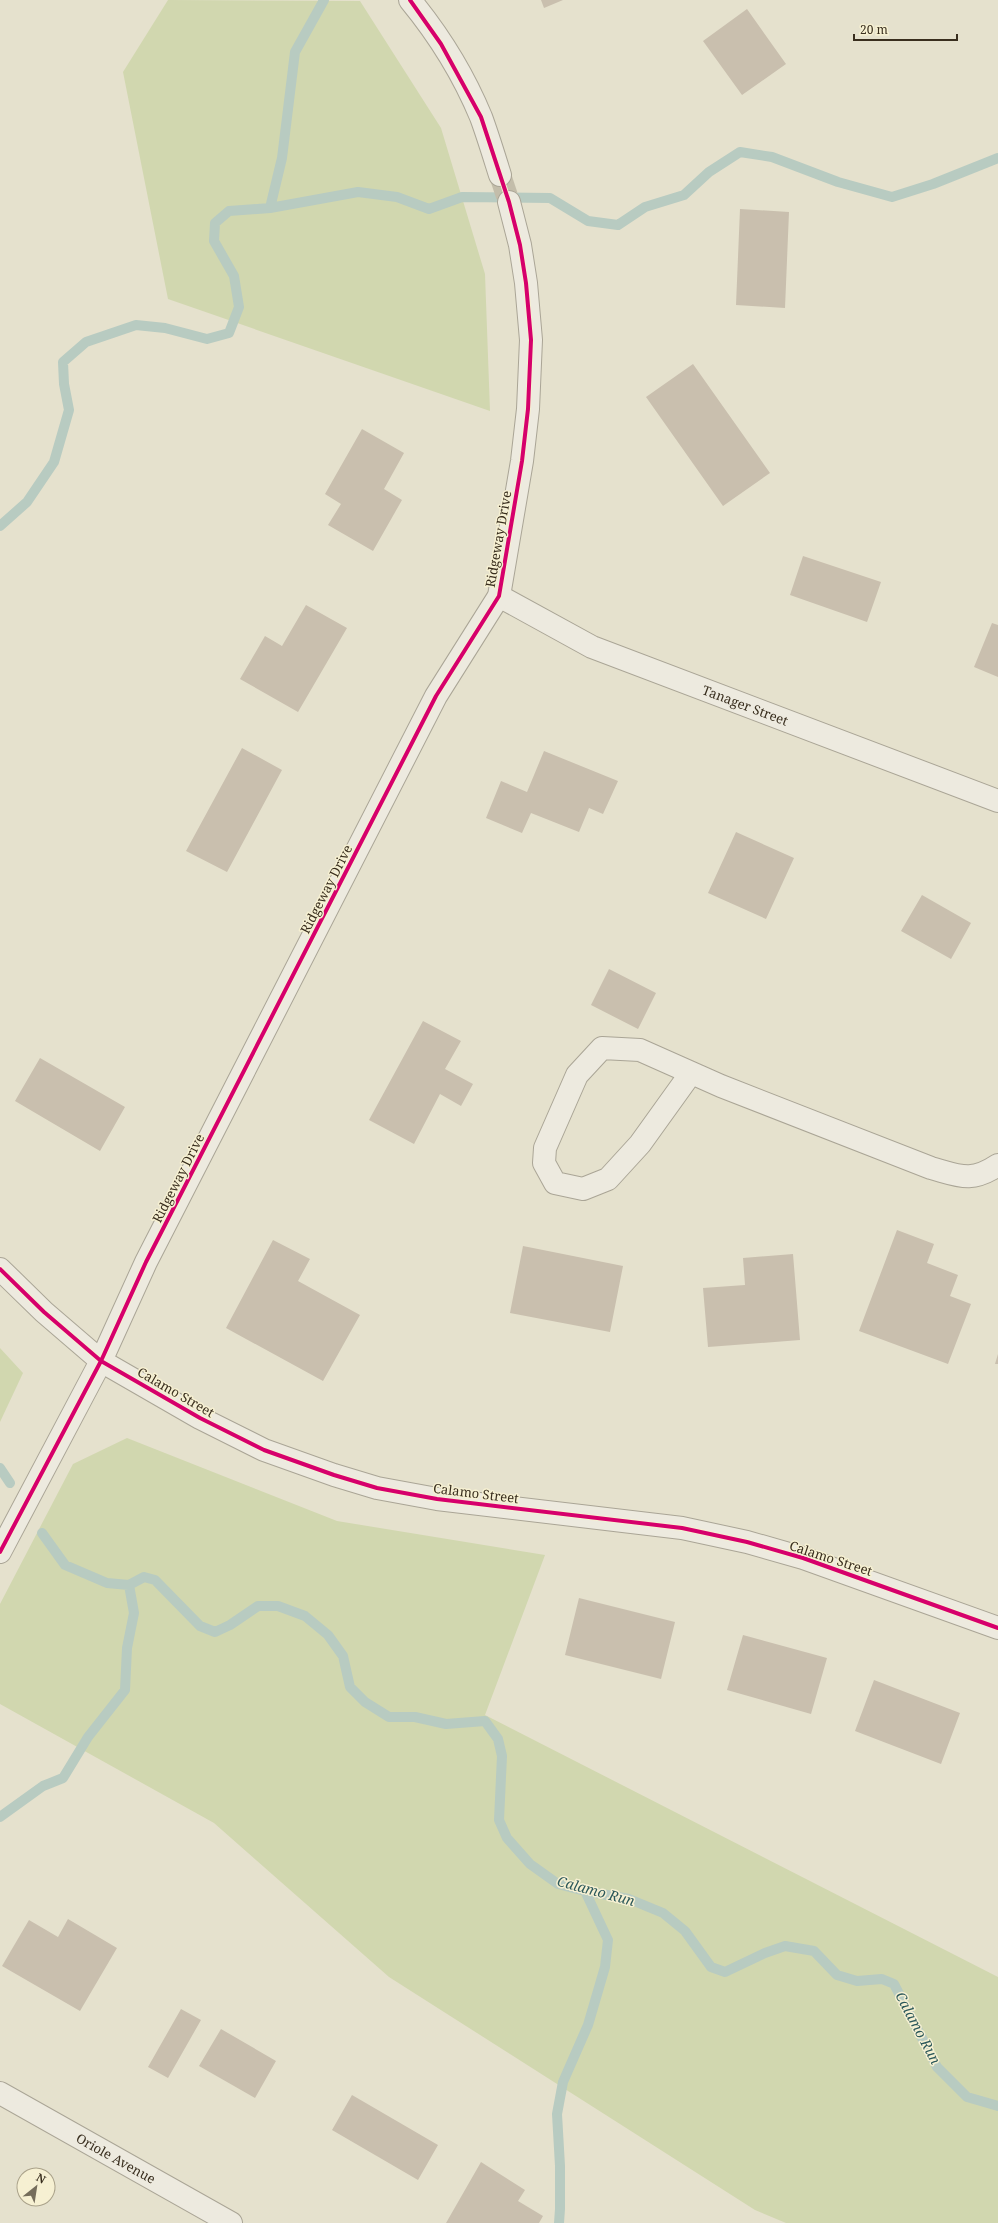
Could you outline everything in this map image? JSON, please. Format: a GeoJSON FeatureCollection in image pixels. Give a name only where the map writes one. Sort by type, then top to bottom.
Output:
{"type":"FeatureCollection","features":[{"type":"Feature","properties":{"kind":"street"},"geometry":{"type":"LineString","coordinates":[[410,0],[441,44],[462,80],[481,117],[500,175]]}},
{"type":"Feature","properties":{"kind":"street","name":"Ridgeway Drive"},"geometry":{"type":"LineString","coordinates":[[0,1552],[101,1361],[146,1262],[436,696],[498,596],[522,461],[528,409],[530,348],[526,283],[520,245],[509,202]]}},
{"type":"Feature","properties":{"kind":"street","name":"Tanager Street"},"geometry":{"type":"LineString","coordinates":[[498,596],[592,647],[998,801]]}},
{"type":"Feature","properties":{"kind":"street"},"geometry":{"type":"LineString","coordinates":[[691,1073],[640,1144],[608,1179],[582,1190],[555,1183],[544,1163],[544,1148],[577,1075],[602,1048],[640,1050],[691,1073],[931,1168],[965,1178],[985,1173],[998,1165]]}},
{"type":"Feature","properties":{"kind":"street","name":"Calamo Street"},"geometry":{"type":"LineString","coordinates":[[0,1269],[44,1312],[101,1361],[200,1418],[264,1450],[334,1475],[377,1488],[437,1499],[682,1528],[747,1542],[817,1563],[998,1628]]}},
{"type":"Feature","properties":{"kind":"street","name":"Oriole Avenue"},"geometry":{"type":"LineString","coordinates":[[0,2093],[231,2223]]}},
{"type":"Feature","properties":{"kind":"green space"},"geometry":{"type":"Polygon","coordinates":[[[168,0],[360,1],[441,128],[485,274],[490,411],[168,299],[123,72],[168,0]]]}},
{"type":"Feature","properties":{"kind":"green space"},"geometry":{"type":"Polygon","coordinates":[[[0,1348],[23,1373],[0,1422],[0,1348]]]}},
{"type":"Feature","properties":{"kind":"green space"},"geometry":{"type":"Polygon","coordinates":[[[127,1438],[337,1521],[545,1555],[485,1715],[998,1977],[998,2223],[786,2223],[755,2210],[389,1977],[214,1823],[0,1704],[0,1604],[73,1464],[127,1438]]]}},
{"type":"Feature","properties":{"kind":"building"},"geometry":{"type":"Polygon","coordinates":[[[541,0],[563,0],[544,8],[541,0]]]}},
{"type":"Feature","properties":{"kind":"building"},"geometry":{"type":"Polygon","coordinates":[[[747,9],[786,64],[742,95],[703,41],[747,9]]]}},
{"type":"Feature","properties":{"kind":"building"},"geometry":{"type":"Polygon","coordinates":[[[740,209],[789,212],[785,308],[736,305],[740,209]]]}},
{"type":"Feature","properties":{"kind":"building"},"geometry":{"type":"Polygon","coordinates":[[[693,364],[770,473],[723,506],[646,397],[693,364]]]}},
{"type":"Feature","properties":{"kind":"building"},"geometry":{"type":"Polygon","coordinates":[[[362,429],[404,453],[384,489],[402,500],[373,551],[328,525],[341,504],[325,494],[362,429]]]}},
{"type":"Feature","properties":{"kind":"building"},"geometry":{"type":"Polygon","coordinates":[[[803,556],[881,582],[867,622],[790,595],[803,556]]]}},
{"type":"Feature","properties":{"kind":"building"},"geometry":{"type":"Polygon","coordinates":[[[306,605],[347,628],[298,712],[240,679],[265,636],[282,646],[306,605]]]}},
{"type":"Feature","properties":{"kind":"building"},"geometry":{"type":"Polygon","coordinates":[[[992,623],[998,625],[998,677],[974,667],[992,623]]]}},
{"type":"Feature","properties":{"kind":"building"},"geometry":{"type":"Polygon","coordinates":[[[242,748],[282,770],[227,872],[186,851],[242,748]]]}},
{"type":"Feature","properties":{"kind":"building"},"geometry":{"type":"Polygon","coordinates":[[[544,751],[618,781],[603,814],[589,808],[579,832],[531,813],[522,833],[486,818],[501,781],[527,792],[544,751]]]}},
{"type":"Feature","properties":{"kind":"building"},"geometry":{"type":"Polygon","coordinates":[[[736,832],[794,858],[766,919],[708,893],[736,832]]]}},
{"type":"Feature","properties":{"kind":"building"},"geometry":{"type":"Polygon","coordinates":[[[922,895],[971,923],[951,959],[901,931],[922,895]]]}},
{"type":"Feature","properties":{"kind":"building"},"geometry":{"type":"Polygon","coordinates":[[[609,969],[656,993],[638,1029],[591,1005],[609,969]]]}},
{"type":"Feature","properties":{"kind":"building"},"geometry":{"type":"Polygon","coordinates":[[[423,1021],[461,1041],[445,1069],[473,1084],[461,1106],[440,1094],[414,1144],[369,1120],[423,1021]]]}},
{"type":"Feature","properties":{"kind":"building"},"geometry":{"type":"Polygon","coordinates":[[[40,1058],[125,1107],[100,1151],[15,1101],[40,1058]]]}},
{"type":"Feature","properties":{"kind":"building"},"geometry":{"type":"Polygon","coordinates":[[[897,1230],[934,1244],[927,1263],[958,1275],[950,1296],[971,1304],[948,1364],[859,1331],[897,1230]]]}},
{"type":"Feature","properties":{"kind":"building"},"geometry":{"type":"Polygon","coordinates":[[[273,1240],[310,1259],[298,1281],[360,1315],[323,1381],[226,1328],[273,1240]]]}},
{"type":"Feature","properties":{"kind":"building"},"geometry":{"type":"Polygon","coordinates":[[[523,1246],[623,1266],[610,1332],[510,1313],[523,1246]]]}},
{"type":"Feature","properties":{"kind":"building"},"geometry":{"type":"Polygon","coordinates":[[[793,1254],[800,1340],[708,1347],[703,1288],[745,1285],[743,1258],[793,1254]]]}},
{"type":"Feature","properties":{"kind":"building"},"geometry":{"type":"Polygon","coordinates":[[[998,1354],[998,1364],[995,1364],[998,1354]]]}},
{"type":"Feature","properties":{"kind":"building"},"geometry":{"type":"Polygon","coordinates":[[[579,1598],[675,1622],[661,1679],[565,1655],[579,1598]]]}},
{"type":"Feature","properties":{"kind":"building"},"geometry":{"type":"Polygon","coordinates":[[[743,1635],[827,1658],[811,1714],[727,1690],[743,1635]]]}},
{"type":"Feature","properties":{"kind":"building"},"geometry":{"type":"Polygon","coordinates":[[[874,1680],[960,1713],[941,1764],[855,1731],[874,1680]]]}},
{"type":"Feature","properties":{"kind":"building"},"geometry":{"type":"Polygon","coordinates":[[[68,1919],[117,1948],[80,2011],[2,1966],[29,1920],[58,1937],[68,1919]]]}},
{"type":"Feature","properties":{"kind":"building"},"geometry":{"type":"Polygon","coordinates":[[[181,2009],[201,2020],[168,2078],[148,2067],[181,2009]]]}},
{"type":"Feature","properties":{"kind":"building"},"geometry":{"type":"Polygon","coordinates":[[[221,2029],[276,2061],[255,2098],[199,2066],[221,2029]]]}},
{"type":"Feature","properties":{"kind":"building"},"geometry":{"type":"Polygon","coordinates":[[[352,2095],[438,2145],[418,2180],[332,2130],[352,2095]]]}},
{"type":"Feature","properties":{"kind":"building"},"geometry":{"type":"Polygon","coordinates":[[[481,2162],[525,2190],[518,2201],[543,2216],[539,2223],[446,2223],[481,2162]]]}},
{"type":"Feature","properties":{"kind":"waterway"},"geometry":{"type":"LineString","coordinates":[[270,208],[282,158],[295,52],[324,0]]}},
{"type":"Feature","properties":{"kind":"waterway"},"geometry":{"type":"LineString","coordinates":[[0,526],[27,502],[54,462],[69,410],[64,384],[63,362],[86,342],[136,325],[165,328],[207,339],[229,333],[239,307],[234,276],[214,241],[215,223],[229,211],[270,208],[358,192],[397,197],[429,209],[462,197],[550,198],[588,221],[618,225],[645,207],[684,195],[709,172],[740,152],[772,157],[838,182],[892,197],[933,184],[998,158]]}},
{"type":"Feature","properties":{"kind":"waterway","name":"Calamo Run"},"geometry":{"type":"LineString","coordinates":[[0,1468],[10,1483]]}},
{"type":"Feature","properties":{"kind":"waterway","name":"Calamo Run"},"geometry":{"type":"LineString","coordinates":[[42,1533],[65,1565],[107,1583],[129,1585],[144,1577],[155,1580],[200,1626],[215,1632],[230,1625],[258,1606],[278,1606],[305,1616],[328,1635],[343,1656],[350,1687],[365,1702],[389,1717],[415,1717],[446,1724],[485,1721],[498,1739],[502,1756],[499,1820],[507,1838],[530,1864],[558,1884],[585,1891],[629,1899],[663,1913],[685,1931],[711,1967],[725,1972],[765,1953],[785,1946],[814,1951],[837,1975],[857,1981],[882,1979],[894,1984],[937,2067],[967,2097],[998,2106]]}},
{"type":"Feature","properties":{"kind":"waterway"},"geometry":{"type":"LineString","coordinates":[[0,1817],[43,1786],[63,1778],[88,1737],[125,1690],[127,1648],[134,1613],[129,1585]]}},
{"type":"Feature","properties":{"kind":"waterway"},"geometry":{"type":"LineString","coordinates":[[559,2223],[560,2166],[557,2114],[563,2082],[588,2025],[605,1967],[608,1940],[585,1891]]}},
{"type":"Feature","properties":{"kind":"tunnel"},"geometry":{"type":"LineString","coordinates":[[500,175],[509,202]]}},
{"type":"Feature","properties":{"kind":"cycle path"},"geometry":{"type":"LineString","coordinates":[[0,1552],[101,1361],[146,1262],[436,696],[499,596],[522,461],[528,409],[531,340],[526,283],[520,245],[509,202],[481,117],[441,44],[410,0]]}},
{"type":"Feature","properties":{"kind":"cycle path"},"geometry":{"type":"LineString","coordinates":[[0,1269],[44,1312],[101,1361],[200,1418],[264,1450],[334,1475],[377,1488],[437,1499],[682,1528],[747,1542],[803,1558],[998,1628]]}}]}
